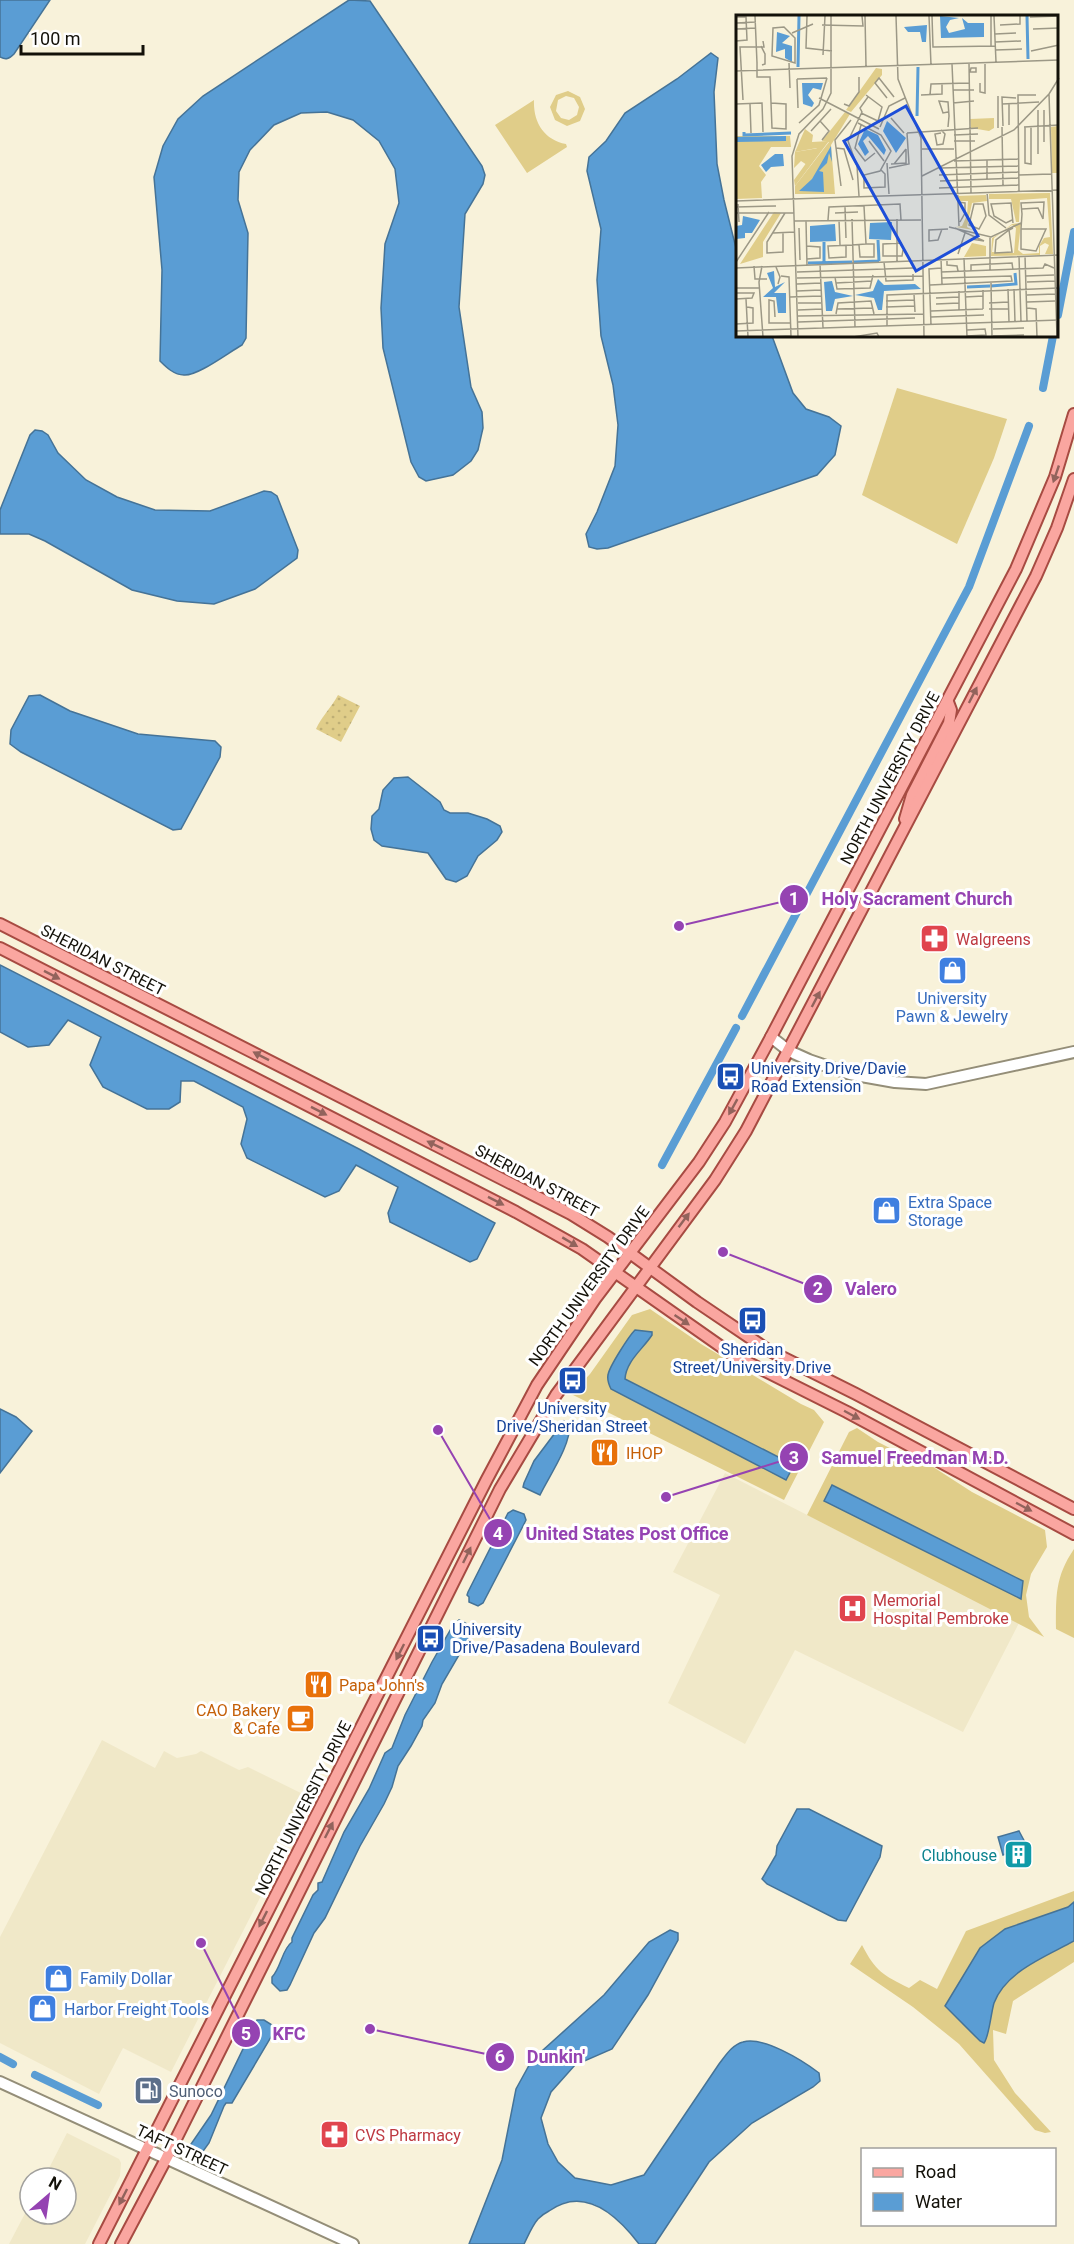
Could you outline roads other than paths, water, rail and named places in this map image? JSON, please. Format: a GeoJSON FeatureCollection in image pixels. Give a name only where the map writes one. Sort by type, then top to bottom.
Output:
{"type":"FeatureCollection","features":[{"type":"Feature","properties":{"kind":"main road","name":"NORTH UNIVERSITY DRIVE"},"geometry":{"type":"LineString","coordinates":[[99,2244],[486,1480],[537,1385],[571,1332],[699,1162],[725,1122],[771,1037],[1016,569],[1038,522],[1055,477],[1074,414]]}},
{"type":"Feature","properties":{"kind":"main road","name":"NORTH UNIVERSITY DRIVE"},"geometry":{"type":"LineString","coordinates":[[121,2244],[166,2159],[500,1489],[556,1395],[715,1180],[735,1149],[789,1051],[1036,576],[1057,528],[1074,479]]}},
{"type":"Feature","properties":{"kind":"main road"},"geometry":{"type":"LineString","coordinates":[[904,829],[905,813],[912,795],[949,723],[951,710],[948,702]]}},
{"type":"Feature","properties":{"kind":"main road","name":"SHERIDAN STREET"},"geometry":{"type":"LineString","coordinates":[[0,924],[571,1214],[768,1350],[1074,1509]]}},
{"type":"Feature","properties":{"kind":"main road"},"geometry":{"type":"LineString","coordinates":[[0,948],[516,1212],[582,1249],[734,1355],[847,1412],[1074,1534]]}},
{"type":"Feature","properties":{"kind":"street"},"geometry":{"type":"LineString","coordinates":[[771,1037],[789,1051],[850,1074],[895,1082],[926,1084],[1074,1052]]}},
{"type":"Feature","properties":{"kind":"street","name":"TAFT STREET"},"geometry":{"type":"LineString","coordinates":[[0,2082],[353,2244]]}},
{"type":"Feature","properties":{"kind":"water"},"geometry":{"type":"Polygon","coordinates":[[[0,0],[50,0],[14,54],[6,59],[0,57],[0,0]]]}},
{"type":"Feature","properties":{"kind":"water"},"geometry":{"type":"Polygon","coordinates":[[[349,0],[370,1],[482,166],[485,175],[483,184],[465,214],[459,307],[471,387],[482,412],[483,428],[478,450],[471,461],[453,475],[426,481],[419,477],[411,462],[383,348],[381,308],[385,244],[399,203],[395,169],[379,141],[353,120],[327,112],[301,113],[274,125],[250,150],[239,172],[238,200],[248,233],[246,338],[242,345],[205,368],[190,374],[177,374],[160,361],[162,270],[154,177],[163,146],[178,119],[203,96],[349,0]]]}},
{"type":"Feature","properties":{"kind":"water"},"geometry":{"type":"Polygon","coordinates":[[[711,53],[718,58],[714,92],[717,164],[736,248],[736,338],[773,338],[793,393],[806,409],[829,417],[841,426],[835,455],[817,475],[608,548],[597,549],[589,547],[586,534],[615,466],[618,425],[613,385],[601,336],[597,280],[601,229],[587,171],[589,157],[606,141],[625,113],[677,79],[711,53]]]}},
{"type":"Feature","properties":{"kind":"water"},"geometry":{"type":"Polygon","coordinates":[[[35,430],[48,435],[58,453],[86,480],[117,497],[155,510],[210,511],[264,491],[271,492],[277,496],[298,550],[297,558],[255,589],[214,604],[177,601],[132,590],[29,534],[0,534],[0,510],[30,435],[35,430]]]}},
{"type":"Feature","properties":{"kind":"water"},"geometry":{"type":"Polygon","coordinates":[[[40,695],[70,711],[138,734],[215,741],[221,747],[220,757],[181,829],[173,830],[21,752],[10,744],[11,730],[29,696],[40,695]]]}},
{"type":"Feature","properties":{"kind":"water"},"geometry":{"type":"Polygon","coordinates":[[[408,777],[440,802],[444,810],[450,813],[468,813],[500,826],[502,832],[497,840],[478,856],[467,876],[456,882],[446,879],[428,853],[382,846],[374,840],[371,829],[372,816],[379,809],[383,790],[394,778],[408,777]]]}},
{"type":"Feature","properties":{"kind":"water"},"geometry":{"type":"Polygon","coordinates":[[[0,965],[359,1149],[495,1223],[477,1259],[470,1262],[390,1222],[388,1213],[398,1187],[356,1165],[339,1191],[325,1197],[247,1158],[241,1144],[247,1119],[243,1107],[194,1081],[181,1081],[180,1102],[169,1109],[147,1109],[103,1087],[90,1065],[101,1037],[68,1020],[49,1045],[28,1047],[0,1032],[0,965]]]}},
{"type":"Feature","properties":{"kind":"water"},"geometry":{"type":"Polygon","coordinates":[[[635,1330],[652,1332],[652,1335],[628,1366],[625,1379],[794,1465],[786,1480],[611,1389],[608,1379],[609,1371],[635,1330]]]}},
{"type":"Feature","properties":{"kind":"water"},"geometry":{"type":"Polygon","coordinates":[[[0,1409],[16,1417],[32,1431],[0,1473],[0,1409]]]}},
{"type":"Feature","properties":{"kind":"water"},"geometry":{"type":"Polygon","coordinates":[[[564,1421],[569,1426],[567,1442],[540,1495],[523,1487],[524,1483],[534,1461],[564,1421]]]}},
{"type":"Feature","properties":{"kind":"water"},"geometry":{"type":"Polygon","coordinates":[[[832,1485],[1023,1581],[1021,1599],[824,1501],[832,1485]]]}},
{"type":"Feature","properties":{"kind":"water"},"geometry":{"type":"Polygon","coordinates":[[[513,1510],[524,1514],[526,1520],[483,1603],[478,1606],[469,1602],[468,1592],[508,1513],[513,1510]]]}},
{"type":"Feature","properties":{"kind":"water"},"geometry":{"type":"Polygon","coordinates":[[[459,1620],[473,1631],[398,1766],[384,1804],[360,1846],[325,1918],[314,1933],[290,1985],[287,1990],[280,1991],[272,1983],[272,1977],[292,1942],[313,1895],[318,1890],[318,1883],[322,1882],[344,1832],[369,1789],[385,1753],[392,1748],[405,1715],[432,1662],[452,1627],[459,1620]]]}},
{"type":"Feature","properties":{"kind":"water"},"geometry":{"type":"Polygon","coordinates":[[[797,1809],[809,1809],[882,1846],[880,1857],[846,1921],[838,1920],[767,1884],[762,1879],[797,1809]]]}},
{"type":"Feature","properties":{"kind":"water"},"geometry":{"type":"Polygon","coordinates":[[[1019,1831],[1027,1846],[1003,1855],[998,1837],[1019,1831]]]}},
{"type":"Feature","properties":{"kind":"water"},"geometry":{"type":"Polygon","coordinates":[[[1074,1902],[1074,1941],[1028,1966],[1008,1982],[994,2003],[986,2040],[984,2043],[980,2041],[945,2006],[980,1948],[1005,1929],[1068,1907],[1074,1902]]]}},
{"type":"Feature","properties":{"kind":"water"},"geometry":{"type":"Polygon","coordinates":[[[670,1930],[678,1933],[678,1940],[648,1995],[612,2049],[575,2065],[551,2092],[541,2118],[548,2144],[558,2162],[575,2178],[611,2185],[644,2175],[719,2064],[739,2043],[761,2042],[782,2050],[819,2073],[820,2081],[752,2123],[709,2162],[655,2244],[639,2244],[610,2214],[587,2202],[575,2201],[562,2204],[540,2217],[524,2244],[469,2244],[502,2160],[516,2089],[532,2060],[604,1995],[649,1942],[670,1930]]]}},
{"type":"Feature","properties":{"kind":"water"},"geometry":{"type":"Polygon","coordinates":[[[257,2020],[264,2020],[272,2025],[274,2032],[232,2103],[226,2103],[224,2106],[209,2143],[201,2154],[190,2147],[191,2144],[211,2115],[257,2020]]]}},
{"type":"Feature","properties":{"kind":"waterway"},"geometry":{"type":"LineString","coordinates":[[1059,310],[1074,232]]}},
{"type":"Feature","properties":{"kind":"waterway"},"geometry":{"type":"LineString","coordinates":[[1043,388],[1053,338]]}},
{"type":"Feature","properties":{"kind":"waterway"},"geometry":{"type":"LineString","coordinates":[[742,1016],[969,587],[1029,426]]}},
{"type":"Feature","properties":{"kind":"waterway"},"geometry":{"type":"LineString","coordinates":[[662,1165],[736,1028]]}},
{"type":"Feature","properties":{"kind":"waterway"},"geometry":{"type":"LineString","coordinates":[[0,2057],[13,2064]]}},
{"type":"Feature","properties":{"kind":"waterway"},"geometry":{"type":"LineString","coordinates":[[35,2075],[98,2105]]}},
{"type":"Feature","properties":{"kind":"place","name":"Holy Sacrament Church"},"geometry":{"type":"Point","coordinates":[679,926]}},
{"type":"Feature","properties":{"kind":"place","name":"Walgreens"},"geometry":{"type":"Point","coordinates":[935,939]}},
{"type":"Feature","properties":{"kind":"place","name":"University Pawn & Jewelry"},"geometry":{"type":"Point","coordinates":[952,970]}},
{"type":"Feature","properties":{"kind":"place","name":"University Drive/Davie Road Extension"},"geometry":{"type":"Point","coordinates":[730,1077]}},
{"type":"Feature","properties":{"kind":"place","name":"Extra Space Storage"},"geometry":{"type":"Point","coordinates":[887,1211]}},
{"type":"Feature","properties":{"kind":"place","name":"Valero"},"geometry":{"type":"Point","coordinates":[723,1252]}},
{"type":"Feature","properties":{"kind":"place","name":"Sheridan Street/University Drive"},"geometry":{"type":"Point","coordinates":[752,1321]}},
{"type":"Feature","properties":{"kind":"place","name":"University Drive/Sheridan Street"},"geometry":{"type":"Point","coordinates":[572,1380]}},
{"type":"Feature","properties":{"kind":"place","name":"United States Post Office"},"geometry":{"type":"Point","coordinates":[438,1430]}},
{"type":"Feature","properties":{"kind":"place","name":"IHOP"},"geometry":{"type":"Point","coordinates":[605,1453]}},
{"type":"Feature","properties":{"kind":"place","name":"Samuel Freedman M.D."},"geometry":{"type":"Point","coordinates":[666,1497]}},
{"type":"Feature","properties":{"kind":"place","name":"Memorial Hospital Pembroke"},"geometry":{"type":"Point","coordinates":[852,1609]}},
{"type":"Feature","properties":{"kind":"place","name":"University Drive/Pasadena Boulevard"},"geometry":{"type":"Point","coordinates":[431,1638]}},
{"type":"Feature","properties":{"kind":"place","name":"Papa John's"},"geometry":{"type":"Point","coordinates":[318,1685]}},
{"type":"Feature","properties":{"kind":"place","name":"CAO Bakery & Cafe"},"geometry":{"type":"Point","coordinates":[301,1719]}},
{"type":"Feature","properties":{"kind":"place","name":"Clubhouse"},"geometry":{"type":"Point","coordinates":[1018,1855]}},
{"type":"Feature","properties":{"kind":"place","name":"KFC"},"geometry":{"type":"Point","coordinates":[201,1943]}},
{"type":"Feature","properties":{"kind":"place","name":"Family Dollar"},"geometry":{"type":"Point","coordinates":[59,1978]}},
{"type":"Feature","properties":{"kind":"place","name":"Harbor Freight Tools"},"geometry":{"type":"Point","coordinates":[43,2009]}},
{"type":"Feature","properties":{"kind":"place","name":"Dunkin'"},"geometry":{"type":"Point","coordinates":[370,2029]}},
{"type":"Feature","properties":{"kind":"place","name":"Sunoco"},"geometry":{"type":"Point","coordinates":[148,2091]}},
{"type":"Feature","properties":{"kind":"place","name":"CVS Pharmacy"},"geometry":{"type":"Point","coordinates":[334,2135]}}]}
